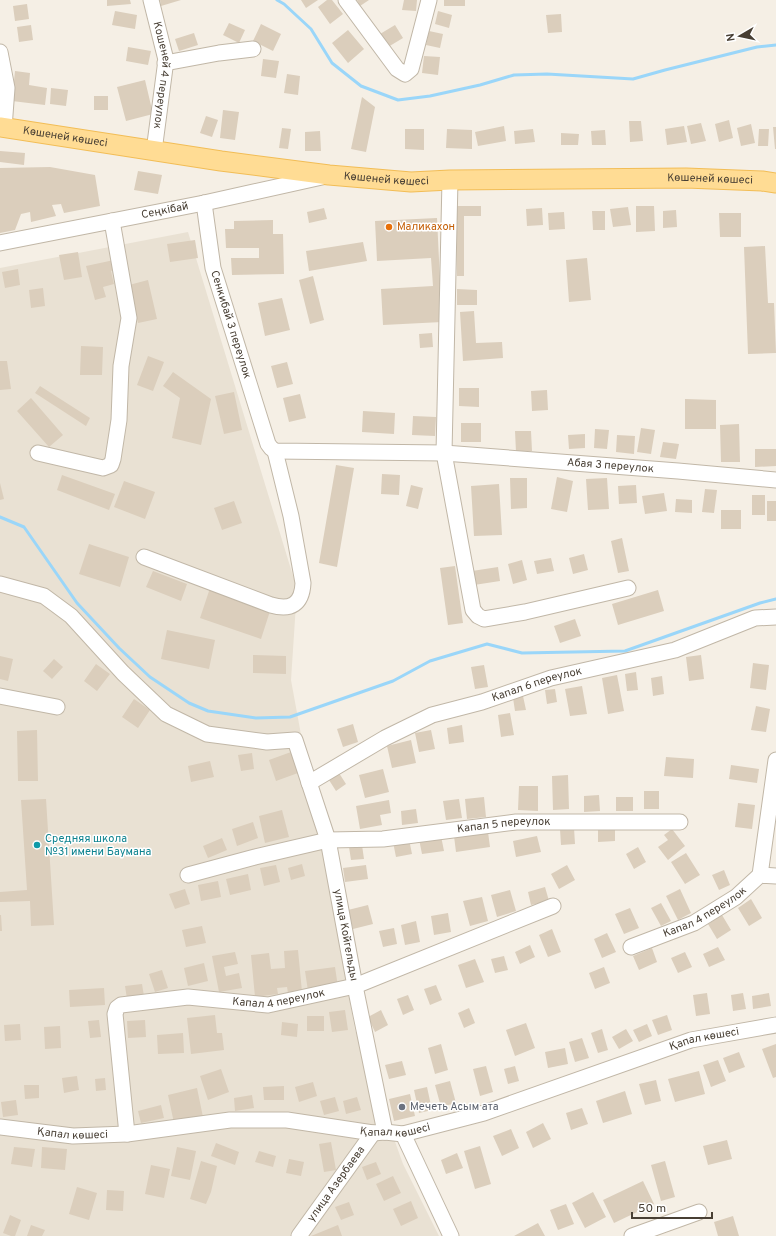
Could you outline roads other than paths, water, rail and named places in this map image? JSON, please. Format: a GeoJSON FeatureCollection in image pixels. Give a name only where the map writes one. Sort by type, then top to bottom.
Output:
{"type":"FeatureCollection","features":[{"type":"Feature","properties":{"kind":"main road","name":"Көшеней көшесі"},"geometry":{"type":"LineString","coordinates":[[2,128],[329,176],[411,182],[450,180],[686,178],[776,183]]}},
{"type":"Feature","properties":{"kind":"street","name":"Кошеней 4 переулок"},"geometry":{"type":"LineString","coordinates":[[151,0],[166,60],[154,151]]}},
{"type":"Feature","properties":{"kind":"street"},"geometry":{"type":"LineString","coordinates":[[346,0],[397,69],[405,74],[411,68],[429,0]]}},
{"type":"Feature","properties":{"kind":"street"},"geometry":{"type":"LineString","coordinates":[[165,63],[219,53],[253,49]]}},
{"type":"Feature","properties":{"kind":"street"},"geometry":{"type":"LineString","coordinates":[[0,52],[7,88],[2,128]]}},
{"type":"Feature","properties":{"kind":"street","name":"Сеңкібай"},"geometry":{"type":"LineString","coordinates":[[0,243],[204,203],[329,176]]}},
{"type":"Feature","properties":{"kind":"street"},"geometry":{"type":"LineString","coordinates":[[450,180],[444,453],[472,610],[484,619],[525,612],[628,588]]}},
{"type":"Feature","properties":{"kind":"street","name":"Сенкибай 3 переулок"},"geometry":{"type":"LineString","coordinates":[[144,557],[279,607],[293,605],[299,600],[303,593],[303,583],[291,516],[272,447],[213,268],[204,203]]}},
{"type":"Feature","properties":{"kind":"street"},"geometry":{"type":"LineString","coordinates":[[38,453],[103,468],[111,465],[113,459],[118,420],[120,366],[129,318],[112,221]]}},
{"type":"Feature","properties":{"kind":"street","name":"Абая 3 переулок"},"geometry":{"type":"LineString","coordinates":[[272,447],[444,453],[776,480]]}},
{"type":"Feature","properties":{"kind":"street","name":"улица Койгельды"},"geometry":{"type":"LineString","coordinates":[[0,584],[44,596],[71,616],[123,673],[166,714],[207,734],[266,742],[295,740],[328,840],[355,986],[379,1132]]}},
{"type":"Feature","properties":{"kind":"street","name":"Капал 6 переулок"},"geometry":{"type":"LineString","coordinates":[[310,783],[385,738],[432,715],[482,702],[551,678],[674,650],[755,618],[776,617]]}},
{"type":"Feature","properties":{"kind":"street"},"geometry":{"type":"LineString","coordinates":[[0,696],[57,707]]}},
{"type":"Feature","properties":{"kind":"street"},"geometry":{"type":"LineString","coordinates":[[776,760],[760,875],[776,876]]}},
{"type":"Feature","properties":{"kind":"street","name":"Капал 5 переулок"},"geometry":{"type":"LineString","coordinates":[[188,875],[255,857],[328,840],[383,839],[516,822],[680,822]]}},
{"type":"Feature","properties":{"kind":"street","name":"Капал 4 переулок"},"geometry":{"type":"LineString","coordinates":[[631,947],[694,923],[736,897],[760,875]]}},
{"type":"Feature","properties":{"kind":"street","name":"Капал 4 переулок"},"geometry":{"type":"LineString","coordinates":[[127,1134],[115,1014],[117,1008],[121,1005],[188,997],[268,1005],[355,986],[553,906]]}},
{"type":"Feature","properties":{"kind":"street","name":"Қапал көшесі"},"geometry":{"type":"LineString","coordinates":[[0,1127],[73,1136],[127,1134],[237,1120],[287,1120],[403,1134],[484,1113],[691,1040],[776,1026]]}},
{"type":"Feature","properties":{"kind":"street","name":"улица Азербаева"},"geometry":{"type":"LineString","coordinates":[[299,1236],[379,1132]]}},
{"type":"Feature","properties":{"kind":"street"},"geometry":{"type":"LineString","coordinates":[[403,1134],[451,1236]]}},
{"type":"Feature","properties":{"kind":"street"},"geometry":{"type":"LineString","coordinates":[[632,1236],[699,1212]]}},
{"type":"Feature","properties":{"kind":"waterway"},"geometry":{"type":"LineString","coordinates":[[277,0],[284,4],[311,29],[332,63],[361,86],[398,100],[430,96],[480,85],[514,75],[547,74],[633,79],[757,47],[776,45]]}},
{"type":"Feature","properties":{"kind":"waterway"},"geometry":{"type":"LineString","coordinates":[[0,517],[24,527],[77,603],[119,648],[150,677],[189,703],[208,711],[256,718],[290,717],[393,681],[430,661],[487,644],[522,653],[625,651],[760,603],[776,599]]}},
{"type":"Feature","properties":{"kind":"place","name":"Маликахон"},"geometry":{"type":"Point","coordinates":[389,227]}},
{"type":"Feature","properties":{"kind":"place","name":"Средняя школа №31 имени Баумана"},"geometry":{"type":"Point","coordinates":[37,845]}},
{"type":"Feature","properties":{"kind":"place","name":"Мечеть Асым ата"},"geometry":{"type":"Point","coordinates":[402,1107]}}]}
